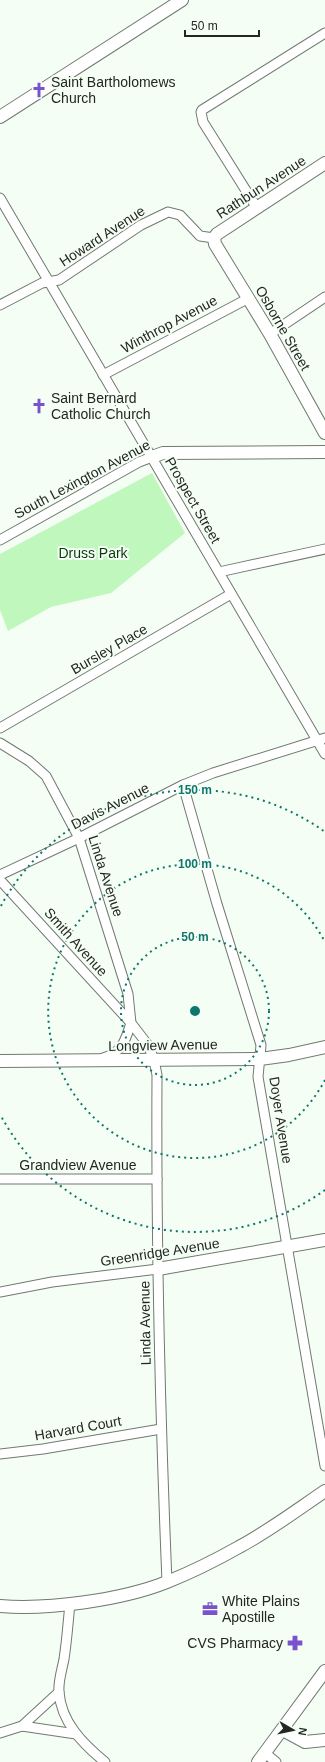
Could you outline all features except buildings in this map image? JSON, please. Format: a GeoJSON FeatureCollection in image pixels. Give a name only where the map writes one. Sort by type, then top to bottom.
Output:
{"type":"FeatureCollection","features":[{"type":"Feature","properties":{"kind":"street"},"geometry":{"type":"LineString","coordinates":[[0,117],[182,0]]}},
{"type":"Feature","properties":{"kind":"street"},"geometry":{"type":"LineString","coordinates":[[257,208],[203,122],[201,112],[325,33]]}},
{"type":"Feature","properties":{"kind":"street","name":"Rathbun Avenue"},"geometry":{"type":"LineString","coordinates":[[214,238],[217,234],[325,163]]}},
{"type":"Feature","properties":{"kind":"street","name":"Prospect Street"},"geometry":{"type":"LineString","coordinates":[[0,198],[232,594],[321,739],[325,754]]}},
{"type":"Feature","properties":{"kind":"street","name":"Howard Avenue"},"geometry":{"type":"LineString","coordinates":[[0,305],[42,283],[59,280],[141,225],[168,212],[180,215],[200,236],[214,238]]}},
{"type":"Feature","properties":{"kind":"street","name":"Osborne Street"},"geometry":{"type":"LineString","coordinates":[[214,238],[215,244],[270,334],[325,433]]}},
{"type":"Feature","properties":{"kind":"street"},"geometry":{"type":"LineString","coordinates":[[270,334],[325,297]]}},
{"type":"Feature","properties":{"kind":"street","name":"Winthrop Avenue"},"geometry":{"type":"LineString","coordinates":[[103,375],[248,298]]}},
{"type":"Feature","properties":{"kind":"street","name":"South Lexington Avenue"},"geometry":{"type":"LineString","coordinates":[[0,540],[139,462],[163,453],[325,452]]}},
{"type":"Feature","properties":{"kind":"street"},"geometry":{"type":"LineString","coordinates":[[219,572],[325,549]]}},
{"type":"Feature","properties":{"kind":"street","name":"Bursley Place"},"geometry":{"type":"LineString","coordinates":[[0,728],[232,594]]}},
{"type":"Feature","properties":{"kind":"street","name":"Davis Avenue"},"geometry":{"type":"LineString","coordinates":[[0,875],[79,838],[183,785],[213,773],[321,739]]}},
{"type":"Feature","properties":{"kind":"street","name":"Linda Avenue"},"geometry":{"type":"LineString","coordinates":[[0,742],[29,761],[46,776],[79,838],[128,994],[131,1023],[126,1038],[114,1055],[96,1061]]}},
{"type":"Feature","properties":{"kind":"street","name":"Doyer Avenue"},"geometry":{"type":"LineString","coordinates":[[183,785],[216,904],[260,1044],[258,1077],[325,1466]]}},
{"type":"Feature","properties":{"kind":"street","name":"Smith Avenue"},"geometry":{"type":"LineString","coordinates":[[0,880],[131,1023]]}},
{"type":"Feature","properties":{"kind":"street","name":"Linda Avenue"},"geometry":{"type":"LineString","coordinates":[[131,1023],[148,1045],[154,1060],[157,1075],[161,1429],[167,1582]]}},
{"type":"Feature","properties":{"kind":"street","name":"Longview Avenue"},"geometry":{"type":"LineString","coordinates":[[0,1061],[260,1059],[289,1055],[325,1046]]}},
{"type":"Feature","properties":{"kind":"street","name":"Grandview Avenue"},"geometry":{"type":"LineString","coordinates":[[0,1179],[157,1179]]}},
{"type":"Feature","properties":{"kind":"street","name":"Greenridge Avenue"},"geometry":{"type":"LineString","coordinates":[[0,1292],[52,1282],[158,1269],[325,1240]]}},
{"type":"Feature","properties":{"kind":"street","name":"Harvard Court"},"geometry":{"type":"LineString","coordinates":[[0,1454],[43,1449],[161,1429]]}},
{"type":"Feature","properties":{"kind":"street"},"geometry":{"type":"LineString","coordinates":[[0,1606],[21,1607],[70,1604],[136,1592],[167,1582],[239,1547],[325,1491]]}},
{"type":"Feature","properties":{"kind":"street"},"geometry":{"type":"LineString","coordinates":[[70,1604],[58,1692],[61,1706],[76,1734],[105,1762]]}},
{"type":"Feature","properties":{"kind":"street"},"geometry":{"type":"LineString","coordinates":[[276,1762],[262,1757],[325,1671]]}},
{"type":"Feature","properties":{"kind":"street"},"geometry":{"type":"LineString","coordinates":[[0,1734],[22,1726],[58,1692]]}},
{"type":"Feature","properties":{"kind":"street"},"geometry":{"type":"LineString","coordinates":[[22,1726],[76,1734]]}},
{"type":"Feature","properties":{"kind":"street"},"geometry":{"type":"LineString","coordinates":[[282,1730],[305,1742],[325,1740]]}},
{"type":"Feature","properties":{"kind":"green space","name":"Druss Park"},"geometry":{"type":"Polygon","coordinates":[[[152,473],[185,533],[111,593],[51,607],[8,631],[0,610],[0,554],[152,473]]]}},
{"type":"Feature","properties":{"kind":"place","name":"Saint Bartholomews Church"},"geometry":{"type":"Point","coordinates":[39,90]}},
{"type":"Feature","properties":{"kind":"place","name":"Saint Bernard Catholic Church"},"geometry":{"type":"Point","coordinates":[39,406]}},
{"type":"Feature","properties":{"kind":"place","name":"White Plains Apostille"},"geometry":{"type":"Point","coordinates":[210,1609]}},
{"type":"Feature","properties":{"kind":"place","name":"CVS Pharmacy"},"geometry":{"type":"Point","coordinates":[295,1643]}}]}
